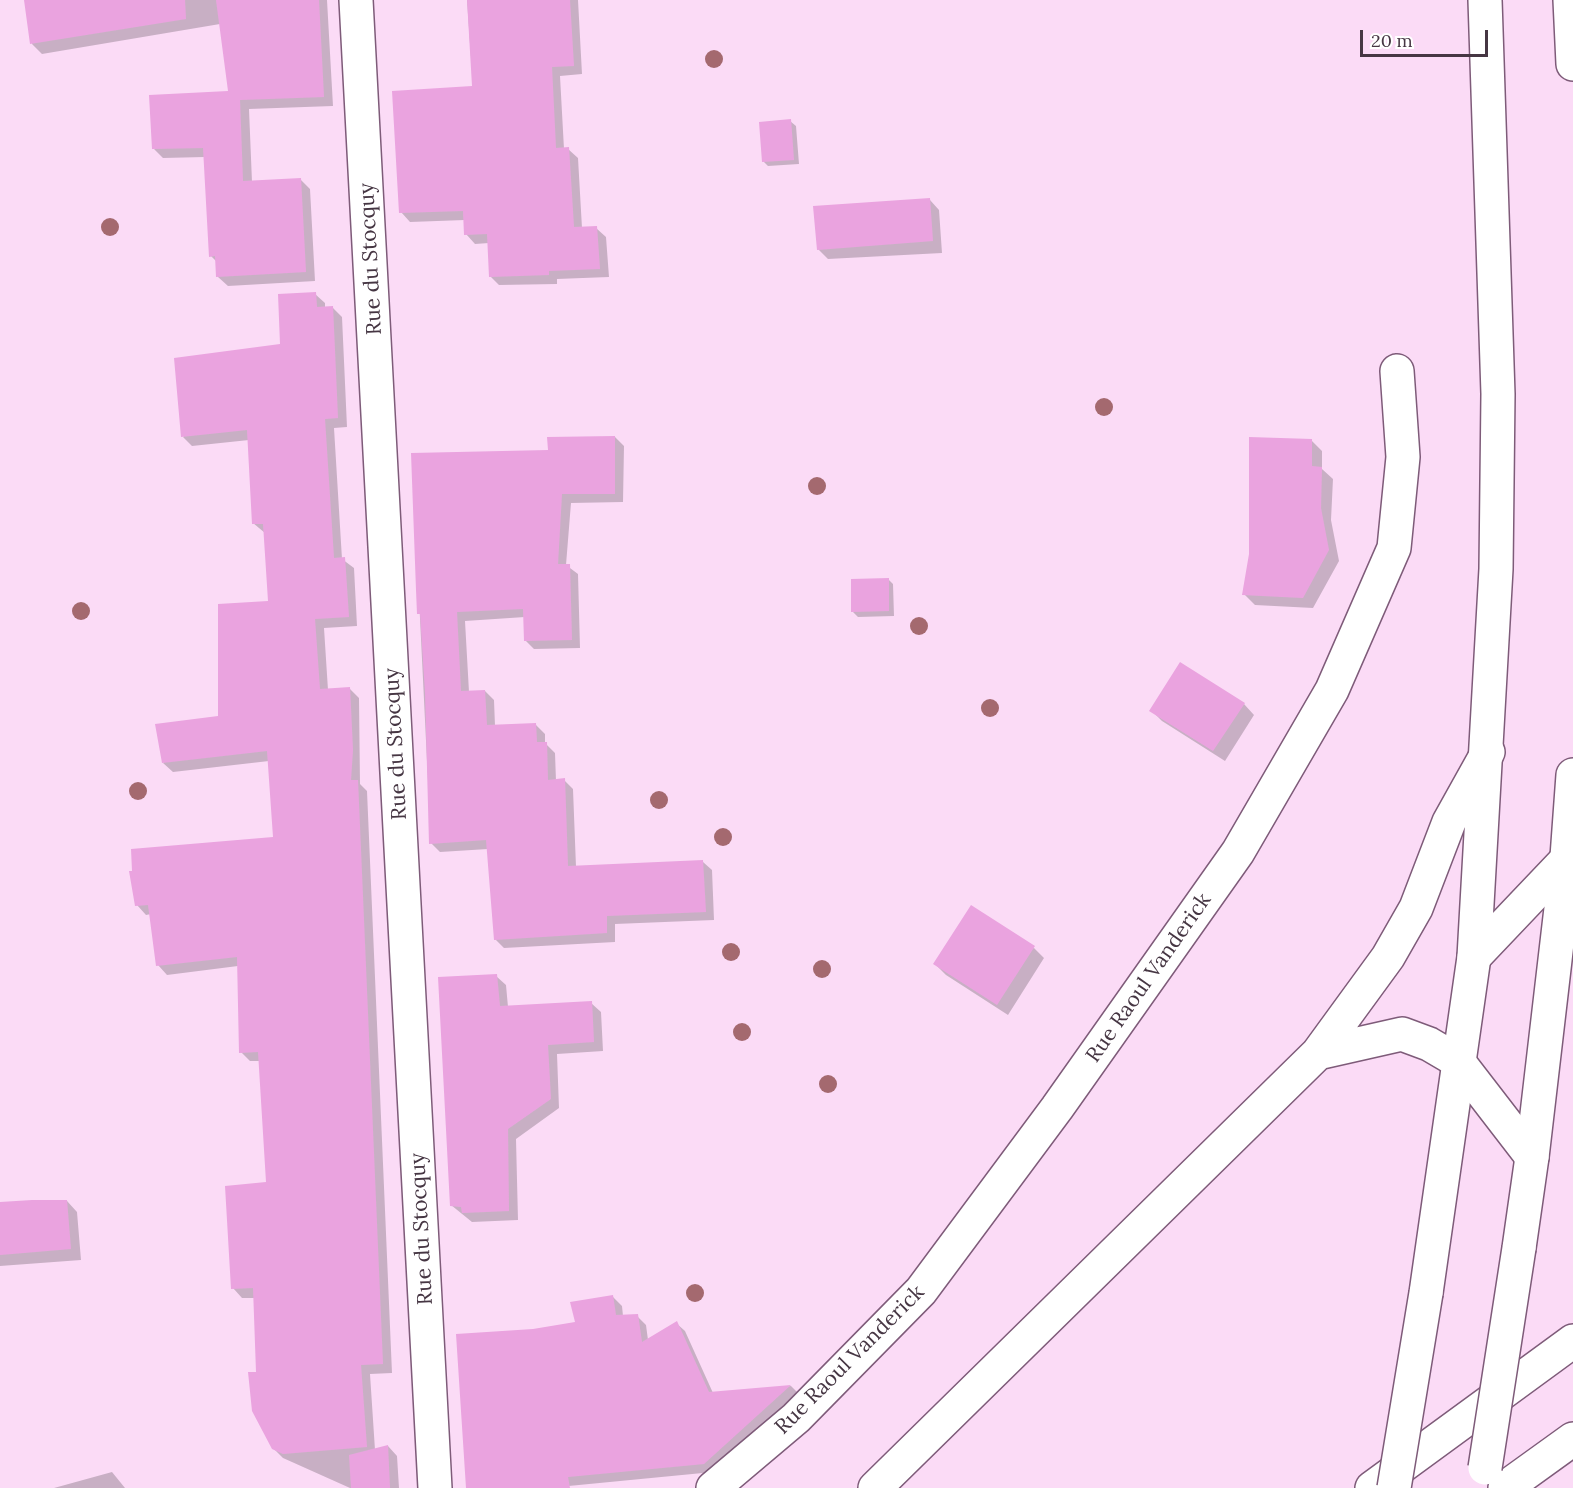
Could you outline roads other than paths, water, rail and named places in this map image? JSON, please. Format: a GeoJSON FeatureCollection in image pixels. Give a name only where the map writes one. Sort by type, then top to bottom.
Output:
{"type":"FeatureCollection","features":[{"type":"Feature","properties":{"kind":"main road","name":"Rue du Stocquy"},"geometry":{"type":"LineString","coordinates":[[356,0],[435,1488]]}},
{"type":"Feature","properties":{"kind":"main road"},"geometry":{"type":"LineString","coordinates":[[1394,1488],[1426,1293],[1474,957],[1488,752],[1496,569],[1498,394],[1485,0]]}},
{"type":"Feature","properties":{"kind":"main road"},"geometry":{"type":"LineString","coordinates":[[1570,0],[1573,64]]}},
{"type":"Feature","properties":{"kind":"main road","name":"Rue Raoul Vanderick"},"geometry":{"type":"LineString","coordinates":[[713,1488],[796,1418],[921,1291],[1057,1108],[1238,852],[1332,690],[1394,548],[1403,457],[1397,371]]}},
{"type":"Feature","properties":{"kind":"main road"},"geometry":{"type":"LineString","coordinates":[[875,1488],[1318,1053],[1388,957],[1411,918],[1449,822],[1488,752]]}},
{"type":"Feature","properties":{"kind":"main road"},"geometry":{"type":"LineString","coordinates":[[1482,1488],[1532,1157],[1570,855],[1573,775]]}},
{"type":"Feature","properties":{"kind":"main road"},"geometry":{"type":"LineString","coordinates":[[1474,957],[1570,855]]}},
{"type":"Feature","properties":{"kind":"main road"},"geometry":{"type":"LineString","coordinates":[[1318,1053],[1402,1034],[1429,1044],[1458,1061],[1532,1157]]}},
{"type":"Feature","properties":{"kind":"main road"},"geometry":{"type":"LineString","coordinates":[[1372,1488],[1573,1341]]}},
{"type":"Feature","properties":{"kind":"main road"},"geometry":{"type":"LineString","coordinates":[[1505,1488],[1573,1439]]}}]}
